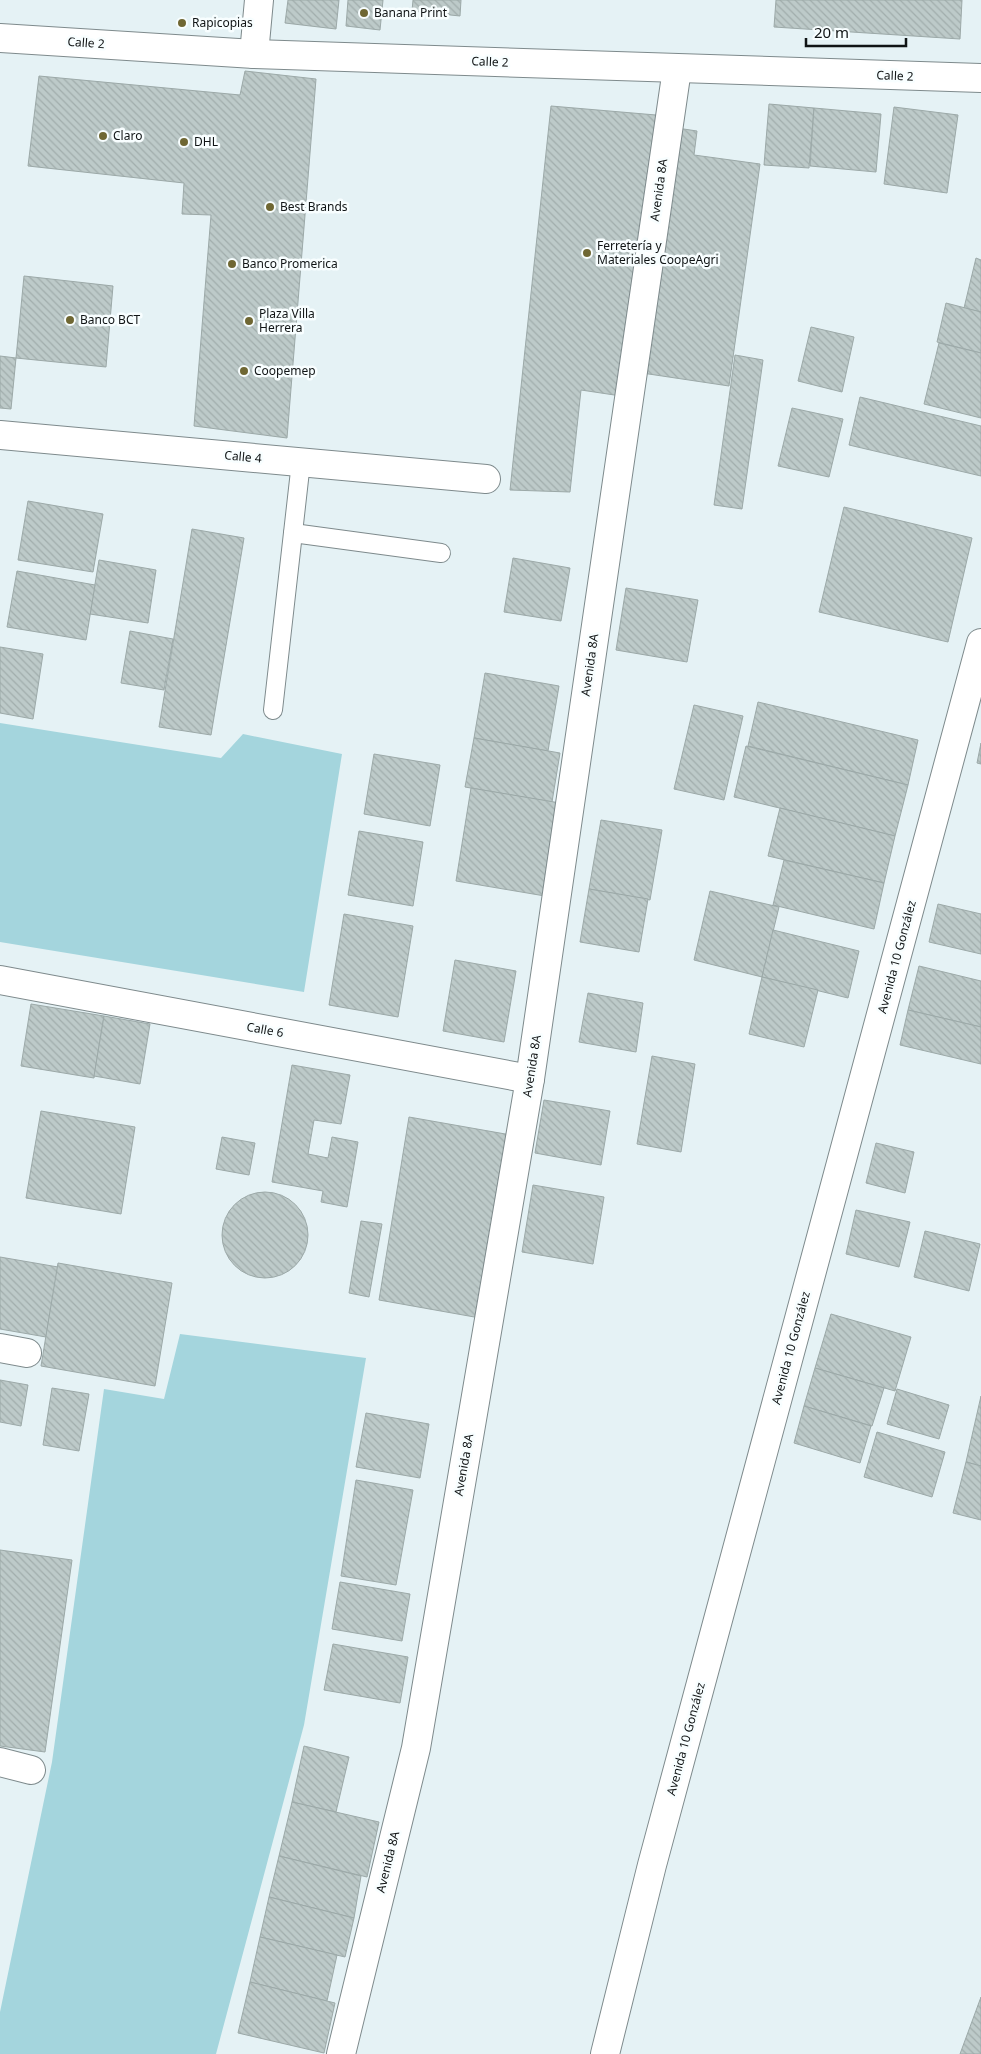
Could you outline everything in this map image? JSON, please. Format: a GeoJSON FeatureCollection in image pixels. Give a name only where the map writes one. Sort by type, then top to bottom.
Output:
{"type":"FeatureCollection","features":[{"type":"Feature","properties":{"kind":"street"},"geometry":{"type":"LineString","coordinates":[[254,54],[260,0]]}},
{"type":"Feature","properties":{"kind":"street","name":"Calle 2"},"geometry":{"type":"LineString","coordinates":[[0,38],[254,54],[981,78]]}},
{"type":"Feature","properties":{"kind":"street","name":"Avenida 8A"},"geometry":{"type":"LineString","coordinates":[[341,2054],[416,1748],[530,1078],[676,69]]}},
{"type":"Feature","properties":{"kind":"street","name":"Calle 4"},"geometry":{"type":"LineString","coordinates":[[0,435],[486,479]]}},
{"type":"Feature","properties":{"kind":"street","name":"Avenida 10 González"},"geometry":{"type":"LineString","coordinates":[[605,2054],[652,1865],[981,643]]}},
{"type":"Feature","properties":{"kind":"street","name":"Calle 6"},"geometry":{"type":"LineString","coordinates":[[0,980],[530,1078]]}},
{"type":"Feature","properties":{"kind":"street"},"geometry":{"type":"LineString","coordinates":[[0,1348],[27,1353]]}},
{"type":"Feature","properties":{"kind":"street"},"geometry":{"type":"LineString","coordinates":[[0,1762],[31,1770]]}},
{"type":"Feature","properties":{"kind":"lane"},"geometry":{"type":"LineString","coordinates":[[273,710],[301,462]]}},
{"type":"Feature","properties":{"kind":"lane"},"geometry":{"type":"LineString","coordinates":[[293,533],[441,553]]}},
{"type":"Feature","properties":{"kind":"shaded area"},"geometry":{"type":"Polygon","coordinates":[[[0,723],[221,758],[243,734],[342,754],[304,992],[0,942],[0,723]]]}},
{"type":"Feature","properties":{"kind":"shaded area"},"geometry":{"type":"Polygon","coordinates":[[[180,1334],[366,1358],[304,1725],[216,2054],[0,2054],[0,2012],[52,1762],[104,1389],[164,1399],[180,1334]]]}},
{"type":"Feature","properties":{"kind":"building"},"geometry":{"type":"Polygon","coordinates":[[[288,0],[339,0],[336,29],[285,23],[288,0]]]}},
{"type":"Feature","properties":{"kind":"building","name":"Banana Print"},"geometry":{"type":"Polygon","coordinates":[[[348,0],[383,0],[380,30],[346,26],[348,0]]]}},
{"type":"Feature","properties":{"kind":"building"},"geometry":{"type":"Polygon","coordinates":[[[413,0],[461,0],[460,16],[412,11],[413,0]]]}},
{"type":"Feature","properties":{"kind":"building"},"geometry":{"type":"Polygon","coordinates":[[[776,0],[962,0],[960,39],[774,27],[776,0]]]}},
{"type":"Feature","properties":{"kind":"building","name":"Plaza Villa Herrera"},"geometry":{"type":"Polygon","coordinates":[[[245,71],[316,79],[287,438],[194,426],[211,215],[182,214],[184,183],[28,166],[39,76],[240,95],[245,71]]]}},
{"type":"Feature","properties":{"kind":"building"},"geometry":{"type":"Polygon","coordinates":[[[769,104],[814,108],[809,168],[764,165],[769,104]]]}},
{"type":"Feature","properties":{"kind":"building","name":"Ferretería y Materiales CoopeAgri"},"geometry":{"type":"Polygon","coordinates":[[[551,106],[656,115],[621,396],[581,390],[570,492],[510,490],[551,106]]]}},
{"type":"Feature","properties":{"kind":"building"},"geometry":{"type":"Polygon","coordinates":[[[894,107],[958,115],[947,193],[884,184],[894,107]]]}},
{"type":"Feature","properties":{"kind":"building"},"geometry":{"type":"Polygon","coordinates":[[[814,108],[881,114],[876,172],[810,166],[814,108]]]}},
{"type":"Feature","properties":{"kind":"building"},"geometry":{"type":"Polygon","coordinates":[[[677,128],[697,131],[694,155],[760,164],[729,386],[642,373],[677,128]]]}},
{"type":"Feature","properties":{"kind":"building"},"geometry":{"type":"Polygon","coordinates":[[[976,258],[981,260],[981,312],[964,308],[976,258]]]}},
{"type":"Feature","properties":{"kind":"building"},"geometry":{"type":"Polygon","coordinates":[[[24,276],[113,286],[106,367],[16,358],[24,276]]]}},
{"type":"Feature","properties":{"kind":"building"},"geometry":{"type":"Polygon","coordinates":[[[946,303],[981,312],[981,353],[937,342],[946,303]]]}},
{"type":"Feature","properties":{"kind":"building"},"geometry":{"type":"Polygon","coordinates":[[[811,327],[854,337],[842,392],[798,381],[811,327]]]}},
{"type":"Feature","properties":{"kind":"building"},"geometry":{"type":"Polygon","coordinates":[[[939,343],[981,353],[981,418],[924,404],[939,343]]]}},
{"type":"Feature","properties":{"kind":"building"},"geometry":{"type":"Polygon","coordinates":[[[735,355],[763,360],[742,509],[714,505],[735,355]]]}},
{"type":"Feature","properties":{"kind":"building"},"geometry":{"type":"Polygon","coordinates":[[[0,356],[16,358],[11,409],[0,408],[0,356]]]}},
{"type":"Feature","properties":{"kind":"building"},"geometry":{"type":"Polygon","coordinates":[[[860,397],[981,426],[981,476],[849,445],[860,397]]]}},
{"type":"Feature","properties":{"kind":"building"},"geometry":{"type":"Polygon","coordinates":[[[792,408],[843,419],[829,477],[778,466],[792,408]]]}},
{"type":"Feature","properties":{"kind":"building"},"geometry":{"type":"Polygon","coordinates":[[[28,501],[103,514],[93,572],[18,560],[28,501]]]}},
{"type":"Feature","properties":{"kind":"building"},"geometry":{"type":"Polygon","coordinates":[[[844,507],[972,538],[948,642],[819,612],[844,507]]]}},
{"type":"Feature","properties":{"kind":"building"},"geometry":{"type":"Polygon","coordinates":[[[192,529],[244,538],[211,735],[159,727],[192,529]]]}},
{"type":"Feature","properties":{"kind":"building"},"geometry":{"type":"Polygon","coordinates":[[[513,558],[570,568],[561,621],[504,612],[513,558]]]}},
{"type":"Feature","properties":{"kind":"building"},"geometry":{"type":"Polygon","coordinates":[[[99,560],[156,570],[148,623],[90,614],[99,560]]]}},
{"type":"Feature","properties":{"kind":"building"},"geometry":{"type":"Polygon","coordinates":[[[17,571],[95,585],[86,640],[7,627],[17,571]]]}},
{"type":"Feature","properties":{"kind":"building"},"geometry":{"type":"Polygon","coordinates":[[[626,588],[698,600],[687,662],[616,650],[626,588]]]}},
{"type":"Feature","properties":{"kind":"building"},"geometry":{"type":"Polygon","coordinates":[[[130,631],[173,639],[164,690],[121,683],[130,631]]]}},
{"type":"Feature","properties":{"kind":"building"},"geometry":{"type":"Polygon","coordinates":[[[0,647],[43,654],[33,719],[0,713],[0,647]]]}},
{"type":"Feature","properties":{"kind":"building"},"geometry":{"type":"Polygon","coordinates":[[[485,673],[559,686],[548,751],[474,738],[485,673]]]}},
{"type":"Feature","properties":{"kind":"building"},"geometry":{"type":"Polygon","coordinates":[[[758,702],[918,740],[908,785],[748,746],[758,702]]]}},
{"type":"Feature","properties":{"kind":"building"},"geometry":{"type":"Polygon","coordinates":[[[694,705],[743,716],[724,800],[674,789],[694,705]]]}},
{"type":"Feature","properties":{"kind":"building"},"geometry":{"type":"Polygon","coordinates":[[[474,738],[560,753],[552,802],[465,787],[474,738]]]}},
{"type":"Feature","properties":{"kind":"building"},"geometry":{"type":"Polygon","coordinates":[[[981,743],[981,764],[977,763],[981,743]]]}},
{"type":"Feature","properties":{"kind":"building"},"geometry":{"type":"Polygon","coordinates":[[[746,746],[908,785],[895,836],[734,797],[746,746]]]}},
{"type":"Feature","properties":{"kind":"building"},"geometry":{"type":"Polygon","coordinates":[[[374,754],[440,765],[430,826],[364,814],[374,754]]]}},
{"type":"Feature","properties":{"kind":"building"},"geometry":{"type":"Polygon","coordinates":[[[471,788],[560,803],[545,896],[456,881],[471,788]]]}},
{"type":"Feature","properties":{"kind":"building"},"geometry":{"type":"Polygon","coordinates":[[[780,808],[895,836],[884,883],[768,856],[780,808]]]}},
{"type":"Feature","properties":{"kind":"building"},"geometry":{"type":"Polygon","coordinates":[[[601,820],[662,830],[650,900],[589,889],[601,820]]]}},
{"type":"Feature","properties":{"kind":"building"},"geometry":{"type":"Polygon","coordinates":[[[359,831],[423,842],[413,906],[348,895],[359,831]]]}},
{"type":"Feature","properties":{"kind":"building"},"geometry":{"type":"Polygon","coordinates":[[[784,860],[884,883],[874,929],[773,905],[784,860]]]}},
{"type":"Feature","properties":{"kind":"building"},"geometry":{"type":"Polygon","coordinates":[[[589,889],[648,899],[639,952],[580,942],[589,889]]]}},
{"type":"Feature","properties":{"kind":"building"},"geometry":{"type":"Polygon","coordinates":[[[710,891],[779,907],[762,977],[694,960],[710,891]]]}},
{"type":"Feature","properties":{"kind":"building"},"geometry":{"type":"Polygon","coordinates":[[[938,904],[981,914],[981,954],[929,942],[938,904]]]}},
{"type":"Feature","properties":{"kind":"building"},"geometry":{"type":"Polygon","coordinates":[[[344,914],[413,926],[398,1017],[329,1005],[344,914]]]}},
{"type":"Feature","properties":{"kind":"building"},"geometry":{"type":"Polygon","coordinates":[[[773,930],[859,951],[848,998],[762,977],[773,930]]]}},
{"type":"Feature","properties":{"kind":"building"},"geometry":{"type":"Polygon","coordinates":[[[455,960],[516,971],[504,1042],[443,1031],[455,960]]]}},
{"type":"Feature","properties":{"kind":"building"},"geometry":{"type":"Polygon","coordinates":[[[919,966],[981,981],[981,1027],[908,1010],[919,966]]]}},
{"type":"Feature","properties":{"kind":"building"},"geometry":{"type":"Polygon","coordinates":[[[762,977],[818,990],[804,1047],[749,1034],[762,977]]]}},
{"type":"Feature","properties":{"kind":"building"},"geometry":{"type":"Polygon","coordinates":[[[588,993],[643,1003],[636,1052],[579,1042],[588,993]]]}},
{"type":"Feature","properties":{"kind":"building"},"geometry":{"type":"Polygon","coordinates":[[[31,1004],[104,1016],[94,1078],[21,1066],[31,1004]]]}},
{"type":"Feature","properties":{"kind":"building"},"geometry":{"type":"Polygon","coordinates":[[[908,1010],[981,1027],[981,1064],[900,1045],[908,1010]]]}},
{"type":"Feature","properties":{"kind":"building"},"geometry":{"type":"Polygon","coordinates":[[[104,1016],[150,1024],[140,1084],[94,1076],[104,1016]]]}},
{"type":"Feature","properties":{"kind":"building"},"geometry":{"type":"Polygon","coordinates":[[[652,1056],[695,1064],[681,1152],[637,1144],[652,1056]]]}},
{"type":"Feature","properties":{"kind":"building"},"geometry":{"type":"Polygon","coordinates":[[[292,1065],[350,1075],[341,1124],[314,1120],[308,1154],[328,1158],[332,1137],[358,1142],[347,1207],[321,1202],[323,1191],[272,1182],[292,1065]]]}},
{"type":"Feature","properties":{"kind":"building"},"geometry":{"type":"Polygon","coordinates":[[[544,1100],[610,1111],[601,1165],[535,1153],[544,1100]]]}},
{"type":"Feature","properties":{"kind":"building"},"geometry":{"type":"Polygon","coordinates":[[[41,1111],[135,1127],[121,1214],[26,1198],[41,1111]]]}},
{"type":"Feature","properties":{"kind":"building"},"geometry":{"type":"Polygon","coordinates":[[[409,1117],[511,1135],[480,1318],[379,1300],[409,1117]]]}},
{"type":"Feature","properties":{"kind":"building"},"geometry":{"type":"Polygon","coordinates":[[[222,1137],[255,1143],[249,1175],[216,1169],[222,1137]]]}},
{"type":"Feature","properties":{"kind":"building"},"geometry":{"type":"Polygon","coordinates":[[[876,1143],[914,1152],[905,1193],[866,1183],[876,1143]]]}},
{"type":"Feature","properties":{"kind":"building"},"geometry":{"type":"Polygon","coordinates":[[[533,1185],[604,1197],[593,1264],[522,1252],[533,1185]]]}},
{"type":"Feature","properties":{"kind":"building"},"geometry":{"type":"Polygon","coordinates":[[[265,1192],[281,1195],[289,1199],[301,1211],[305,1219],[308,1235],[305,1251],[301,1259],[289,1271],[281,1275],[265,1278],[249,1275],[241,1271],[229,1259],[225,1251],[222,1235],[225,1219],[229,1211],[241,1199],[249,1195],[265,1192]]]}},
{"type":"Feature","properties":{"kind":"building"},"geometry":{"type":"Polygon","coordinates":[[[856,1210],[910,1222],[899,1267],[846,1254],[856,1210]]]}},
{"type":"Feature","properties":{"kind":"building"},"geometry":{"type":"Polygon","coordinates":[[[361,1221],[382,1224],[369,1297],[349,1293],[361,1221]]]}},
{"type":"Feature","properties":{"kind":"building"},"geometry":{"type":"Polygon","coordinates":[[[925,1231],[980,1244],[969,1291],[914,1277],[925,1231]]]}},
{"type":"Feature","properties":{"kind":"building"},"geometry":{"type":"Polygon","coordinates":[[[0,1257],[58,1267],[46,1337],[0,1329],[0,1257]]]}},
{"type":"Feature","properties":{"kind":"building"},"geometry":{"type":"Polygon","coordinates":[[[58,1263],[172,1283],[155,1386],[41,1366],[58,1263]]]}},
{"type":"Feature","properties":{"kind":"building"},"geometry":{"type":"Polygon","coordinates":[[[831,1314],[911,1337],[895,1391],[815,1368],[831,1314]]]}},
{"type":"Feature","properties":{"kind":"building"},"geometry":{"type":"Polygon","coordinates":[[[815,1368],[884,1388],[872,1426],[804,1406],[815,1368]]]}},
{"type":"Feature","properties":{"kind":"building"},"geometry":{"type":"Polygon","coordinates":[[[0,1380],[28,1385],[21,1426],[0,1422],[0,1380]]]}},
{"type":"Feature","properties":{"kind":"building"},"geometry":{"type":"Polygon","coordinates":[[[52,1388],[89,1394],[79,1451],[43,1445],[52,1388]]]}},
{"type":"Feature","properties":{"kind":"building"},"geometry":{"type":"Polygon","coordinates":[[[897,1389],[949,1405],[939,1439],[887,1424],[897,1389]]]}},
{"type":"Feature","properties":{"kind":"building"},"geometry":{"type":"Polygon","coordinates":[[[981,1396],[981,1466],[966,1462],[981,1396]]]}},
{"type":"Feature","properties":{"kind":"building"},"geometry":{"type":"Polygon","coordinates":[[[804,1406],[871,1426],[860,1463],[794,1443],[804,1406]]]}},
{"type":"Feature","properties":{"kind":"building"},"geometry":{"type":"Polygon","coordinates":[[[366,1413],[429,1424],[420,1478],[356,1467],[366,1413]]]}},
{"type":"Feature","properties":{"kind":"building"},"geometry":{"type":"Polygon","coordinates":[[[877,1432],[945,1452],[932,1497],[864,1477],[877,1432]]]}},
{"type":"Feature","properties":{"kind":"building"},"geometry":{"type":"Polygon","coordinates":[[[966,1462],[981,1466],[981,1520],[953,1513],[966,1462]]]}},
{"type":"Feature","properties":{"kind":"building"},"geometry":{"type":"Polygon","coordinates":[[[356,1480],[413,1490],[396,1585],[341,1576],[356,1480]]]}},
{"type":"Feature","properties":{"kind":"building"},"geometry":{"type":"Polygon","coordinates":[[[0,1550],[72,1560],[45,1752],[0,1746],[0,1550]]]}},
{"type":"Feature","properties":{"kind":"building"},"geometry":{"type":"Polygon","coordinates":[[[340,1582],[410,1594],[402,1641],[332,1629],[340,1582]]]}},
{"type":"Feature","properties":{"kind":"building"},"geometry":{"type":"Polygon","coordinates":[[[333,1644],[408,1657],[400,1703],[324,1690],[333,1644]]]}},
{"type":"Feature","properties":{"kind":"building"},"geometry":{"type":"Polygon","coordinates":[[[304,1746],[349,1757],[336,1812],[292,1802],[304,1746]]]}},
{"type":"Feature","properties":{"kind":"building"},"geometry":{"type":"Polygon","coordinates":[[[292,1802],[379,1822],[367,1877],[279,1856],[292,1802]]]}},
{"type":"Feature","properties":{"kind":"building"},"geometry":{"type":"Polygon","coordinates":[[[279,1856],[361,1876],[354,1918],[269,1897],[279,1856]]]}},
{"type":"Feature","properties":{"kind":"building"},"geometry":{"type":"Polygon","coordinates":[[[269,1897],[354,1918],[345,1957],[260,1937],[269,1897]]]}},
{"type":"Feature","properties":{"kind":"building"},"geometry":{"type":"Polygon","coordinates":[[[260,1937],[337,1955],[327,2001],[250,1982],[260,1937]]]}},
{"type":"Feature","properties":{"kind":"building"},"geometry":{"type":"Polygon","coordinates":[[[250,1982],[335,2003],[324,2053],[238,2033],[250,1982]]]}},
{"type":"Feature","properties":{"kind":"building"},"geometry":{"type":"Polygon","coordinates":[[[981,1997],[981,2054],[960,2054],[981,1997]]]}},
{"type":"Feature","properties":{"kind":"place","name":"Banana Print"},"geometry":{"type":"Point","coordinates":[364,13]}},
{"type":"Feature","properties":{"kind":"place","name":"Rapicopias"},"geometry":{"type":"Point","coordinates":[182,23]}},
{"type":"Feature","properties":{"kind":"place","name":"Claro"},"geometry":{"type":"Point","coordinates":[103,136]}},
{"type":"Feature","properties":{"kind":"place","name":"DHL"},"geometry":{"type":"Point","coordinates":[184,142]}},
{"type":"Feature","properties":{"kind":"place","name":"Best Brands"},"geometry":{"type":"Point","coordinates":[270,207]}},
{"type":"Feature","properties":{"kind":"place","name":"Ferretería y Materiales CoopeAgri"},"geometry":{"type":"Point","coordinates":[587,253]}},
{"type":"Feature","properties":{"kind":"place","name":"Banco Promerica"},"geometry":{"type":"Point","coordinates":[232,264]}},
{"type":"Feature","properties":{"kind":"place","name":"Banco BCT"},"geometry":{"type":"Point","coordinates":[70,320]}},
{"type":"Feature","properties":{"kind":"place","name":"Plaza Villa Herrera"},"geometry":{"type":"Point","coordinates":[249,321]}},
{"type":"Feature","properties":{"kind":"place","name":"Coopemep"},"geometry":{"type":"Point","coordinates":[244,371]}}]}
